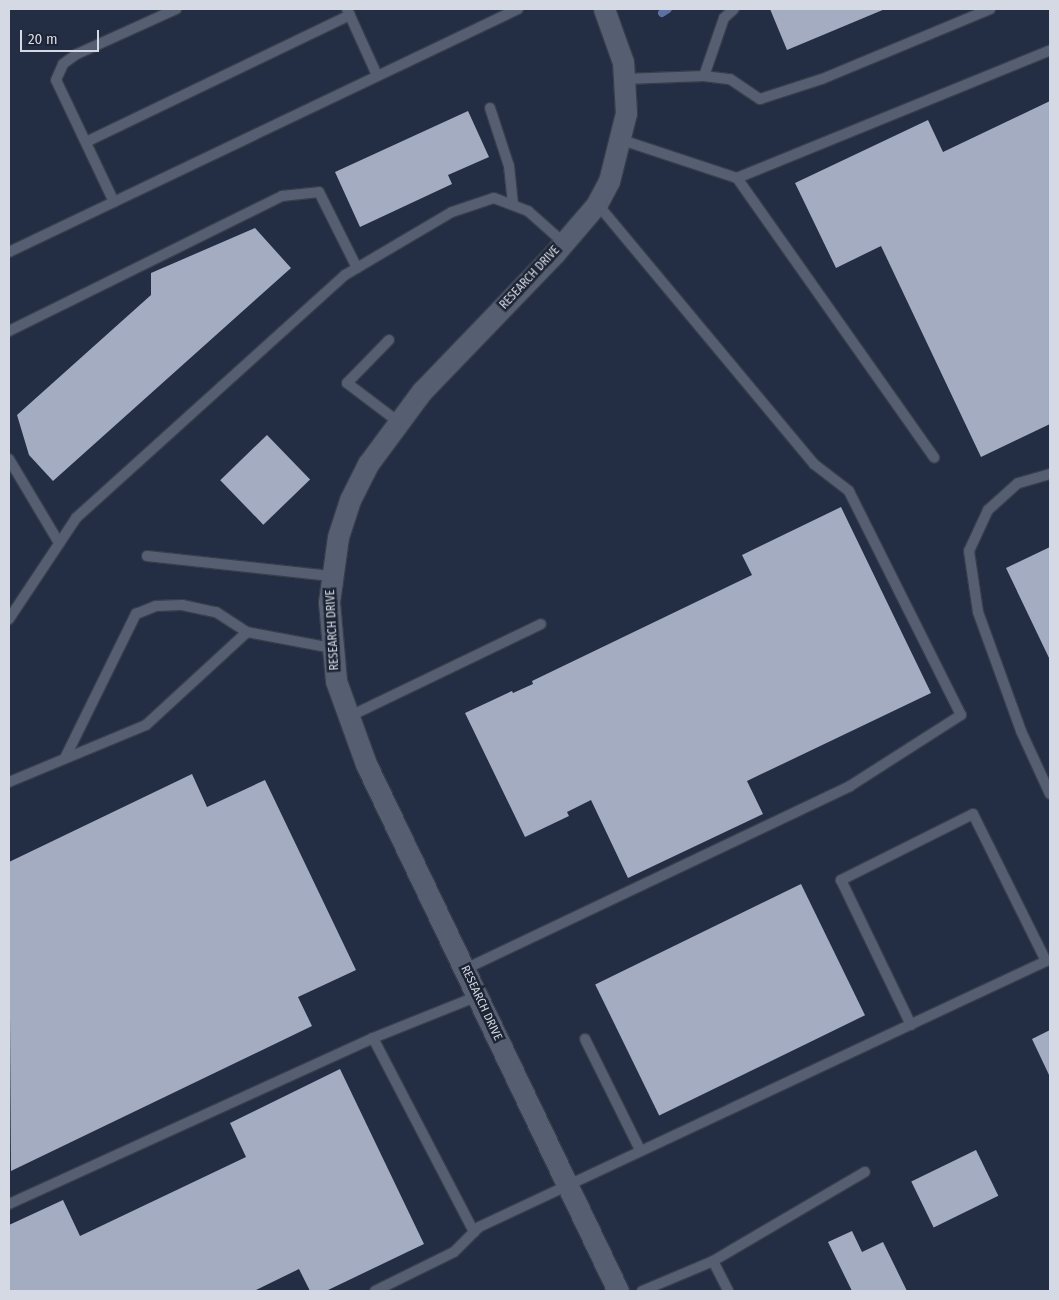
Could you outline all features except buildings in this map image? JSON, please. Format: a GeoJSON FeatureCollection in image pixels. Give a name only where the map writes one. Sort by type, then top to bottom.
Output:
{"type":"FeatureCollection","features":[{"type":"Feature","properties":{"kind":"street","name":"RESEARCH DRIVE"},"geometry":{"type":"LineString","coordinates":[[604,9],[623,62],[626,113],[622,140],[597,204],[397,421],[368,464],[350,500],[338,537],[332,576],[332,648],[336,681],[347,718],[366,764],[478,996],[565,1185],[618,1291]]}},
{"type":"Feature","properties":{"kind":"lane"},"geometry":{"type":"LineString","coordinates":[[114,202],[56,80],[63,64],[76,54],[176,9]]}},
{"type":"Feature","properties":{"kind":"lane"},"geometry":{"type":"LineString","coordinates":[[9,252],[518,9]]}},
{"type":"Feature","properties":{"kind":"lane"},"geometry":{"type":"LineString","coordinates":[[704,76],[724,18],[734,9]]}},
{"type":"Feature","properties":{"kind":"lane"},"geometry":{"type":"LineString","coordinates":[[625,79],[704,76],[730,79],[760,99],[822,79],[990,9]]}},
{"type":"Feature","properties":{"kind":"lane"},"geometry":{"type":"LineString","coordinates":[[86,142],[349,12],[377,75]]}},
{"type":"Feature","properties":{"kind":"lane"},"geometry":{"type":"LineString","coordinates":[[737,178],[1050,50]]}},
{"type":"Feature","properties":{"kind":"lane"},"geometry":{"type":"LineString","coordinates":[[490,108],[509,166],[513,204]]}},
{"type":"Feature","properties":{"kind":"lane"},"geometry":{"type":"LineString","coordinates":[[622,140],[737,178],[934,456]]}},
{"type":"Feature","properties":{"kind":"lane"},"geometry":{"type":"LineString","coordinates":[[9,331],[282,196],[319,192],[357,268]]}},
{"type":"Feature","properties":{"kind":"lane"},"geometry":{"type":"LineString","coordinates":[[9,619],[76,518],[338,281],[357,268],[452,212],[494,198],[528,211],[563,242]]}},
{"type":"Feature","properties":{"kind":"lane"},"geometry":{"type":"LineString","coordinates":[[465,969],[850,786],[961,715],[849,490],[814,464],[597,204]]}},
{"type":"Feature","properties":{"kind":"lane"},"geometry":{"type":"LineString","coordinates":[[390,340],[346,383],[397,421]]}},
{"type":"Feature","properties":{"kind":"lane"},"geometry":{"type":"LineString","coordinates":[[9,458],[59,543]]}},
{"type":"Feature","properties":{"kind":"lane"},"geometry":{"type":"LineString","coordinates":[[1050,474],[1018,483],[988,510],[969,551],[978,612],[1021,731],[1050,794]]}},
{"type":"Feature","properties":{"kind":"lane"},"geometry":{"type":"LineString","coordinates":[[147,556],[332,576]]}},
{"type":"Feature","properties":{"kind":"lane"},"geometry":{"type":"LineString","coordinates":[[65,758],[136,614],[156,606],[182,605],[216,612],[247,632],[332,648]]}},
{"type":"Feature","properties":{"kind":"lane"},"geometry":{"type":"LineString","coordinates":[[347,718],[541,624]]}},
{"type":"Feature","properties":{"kind":"lane"},"geometry":{"type":"LineString","coordinates":[[9,782],[146,726],[247,632]]}},
{"type":"Feature","properties":{"kind":"lane"},"geometry":{"type":"LineString","coordinates":[[375,1291],[454,1252],[474,1232],[565,1185],[911,1025],[1046,962],[973,814],[841,880],[911,1025]]}},
{"type":"Feature","properties":{"kind":"lane"},"geometry":{"type":"LineString","coordinates":[[9,1204],[373,1038],[478,996]]}},
{"type":"Feature","properties":{"kind":"lane"},"geometry":{"type":"LineString","coordinates":[[373,1038],[474,1232]]}},
{"type":"Feature","properties":{"kind":"lane"},"geometry":{"type":"LineString","coordinates":[[585,1039],[640,1150]]}},
{"type":"Feature","properties":{"kind":"lane"},"geometry":{"type":"LineString","coordinates":[[642,1291],[713,1261],[865,1172]]}},
{"type":"Feature","properties":{"kind":"lane"},"geometry":{"type":"LineString","coordinates":[[713,1261],[728,1291]]}},
{"type":"Feature","properties":{"kind":"shaded area"},"geometry":{"type":"Polygon","coordinates":[[[9,9],[1050,9],[1050,1291],[9,1291],[9,9]]]}},
{"type":"Feature","properties":{"kind":"waterway"},"geometry":{"type":"LineString","coordinates":[[662,13],[668,9]]}}]}
